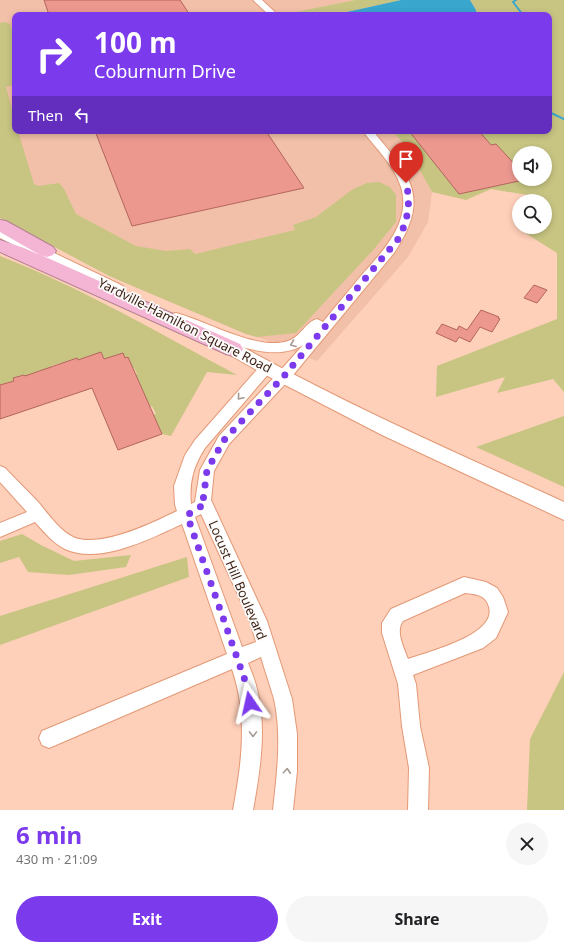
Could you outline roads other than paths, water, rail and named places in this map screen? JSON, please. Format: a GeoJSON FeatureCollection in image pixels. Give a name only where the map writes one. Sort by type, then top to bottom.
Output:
{"type":"FeatureCollection","features":[{"type":"Feature","properties":{"kind":"highway"},"geometry":{"type":"LineString","coordinates":[[0,225],[105,284]]}},
{"type":"Feature","properties":{"kind":"highway"},"geometry":{"type":"LineString","coordinates":[[0,246],[18,252],[233,349]]}},
{"type":"Feature","properties":{"kind":"street"},"geometry":{"type":"LineString","coordinates":[[257,0],[271,12]]}},
{"type":"Feature","properties":{"kind":"street","name":"Locust Hill Boulevard"},"geometry":{"type":"LineString","coordinates":[[283,810],[287,771],[288,734],[283,699],[258,621],[203,501],[207,470],[224,440],[284,376],[390,250],[404,227],[408,216],[408,193],[400,171],[370,134]]}},
{"type":"Feature","properties":{"kind":"street","name":"Yardville-Hamilton Square Road"},"geometry":{"type":"LineString","coordinates":[[0,232],[159,310],[266,368],[389,430],[564,511]]}},
{"type":"Feature","properties":{"kind":"street"},"geometry":{"type":"LineString","coordinates":[[159,310],[248,344],[261,346],[290,346],[300,341],[307,334],[371,262],[390,250]]}},
{"type":"Feature","properties":{"kind":"street","name":"Locust Hill Boulevard"},"geometry":{"type":"LineString","coordinates":[[243,810],[253,754],[253,718],[248,689],[183,505],[182,486],[190,459],[200,444],[266,368]]}},
{"type":"Feature","properties":{"kind":"street"},"geometry":{"type":"LineString","coordinates":[[0,472],[59,537],[72,545],[88,548],[106,546],[139,536],[187,515],[205,504]]}},
{"type":"Feature","properties":{"kind":"street"},"geometry":{"type":"LineString","coordinates":[[0,530],[38,514]]}},
{"type":"Feature","properties":{"kind":"street"},"geometry":{"type":"LineString","coordinates":[[403,670],[477,642],[490,632],[499,612],[497,603],[491,593],[480,587],[464,586],[397,615],[391,623],[391,633],[407,684],[411,726],[419,768],[418,810]]}},
{"type":"Feature","properties":{"kind":"street"},"geometry":{"type":"LineString","coordinates":[[49,738],[266,646]]}},
{"type":"Feature","properties":{"kind":"water"},"geometry":{"type":"Polygon","coordinates":[[[401,0],[470,0],[476,10],[476,12],[347,12],[401,0]]]}},
{"type":"Feature","properties":{"kind":"waterway"},"geometry":{"type":"LineString","coordinates":[[516,0],[513,2],[521,12]]}},
{"type":"Feature","properties":{"kind":"waterway"},"geometry":{"type":"LineString","coordinates":[[552,113],[564,119]]}}]}
